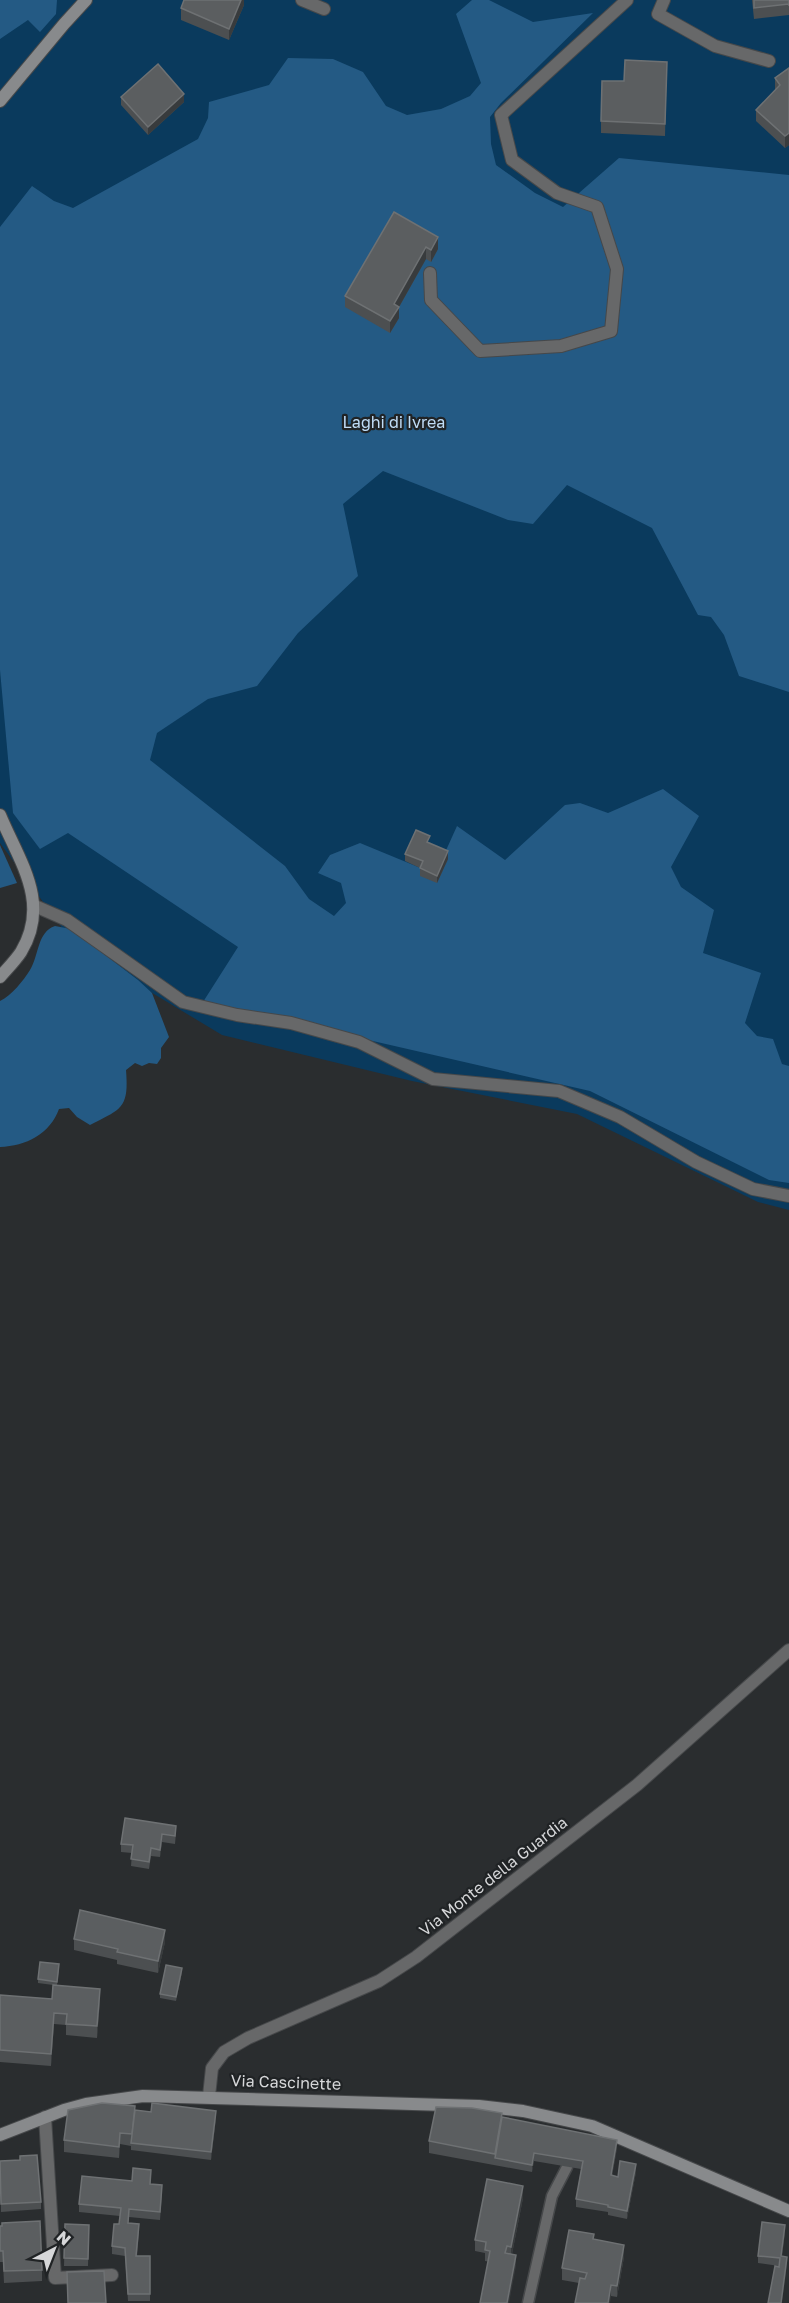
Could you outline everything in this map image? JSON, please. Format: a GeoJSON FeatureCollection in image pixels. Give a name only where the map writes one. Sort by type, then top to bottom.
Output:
{"type":"FeatureCollection","features":[{"type":"Feature","properties":{"kind":"street"},"geometry":{"type":"LineString","coordinates":[[0,101],[63,24],[86,0]]}},
{"type":"Feature","properties":{"kind":"street"},"geometry":{"type":"LineString","coordinates":[[302,0],[324,9]]}},
{"type":"Feature","properties":{"kind":"street"},"geometry":{"type":"LineString","coordinates":[[430,273],[431,300],[480,351],[561,346],[611,331],[617,269],[597,207],[557,193],[512,160],[501,115],[627,0]]}},
{"type":"Feature","properties":{"kind":"street"},"geometry":{"type":"LineString","coordinates":[[664,0],[658,14],[715,46],[769,61]]}},
{"type":"Feature","properties":{"kind":"street"},"geometry":{"type":"LineString","coordinates":[[0,814],[29,875],[34,906],[31,929],[21,952],[0,977]]}},
{"type":"Feature","properties":{"kind":"street"},"geometry":{"type":"LineString","coordinates":[[34,906],[67,920],[183,1002],[237,1015],[291,1023],[359,1042],[433,1078],[559,1091],[620,1117],[696,1162],[753,1189],[789,1197]]}},
{"type":"Feature","properties":{"kind":"street","name":"Via Monte della Guardia"},"geometry":{"type":"LineString","coordinates":[[209,2096],[212,2068],[224,2052],[248,2038],[379,1981],[416,1957],[637,1785],[789,1650]]}},
{"type":"Feature","properties":{"kind":"street","name":"Via Cascinette"},"geometry":{"type":"LineString","coordinates":[[0,2134],[86,2104],[143,2096],[209,2096],[479,2106],[523,2111],[574,2121],[624,2138],[789,2211]]}},
{"type":"Feature","properties":{"kind":"street"},"geometry":{"type":"LineString","coordinates":[[45,2117],[56,2278],[112,2275]]}},
{"type":"Feature","properties":{"kind":"street"},"geometry":{"type":"LineString","coordinates":[[572,2138],[574,2121]]}},
{"type":"Feature","properties":{"kind":"lane"},"geometry":{"type":"LineString","coordinates":[[528,2303],[552,2196],[567,2167]]}},
{"type":"Feature","properties":{"kind":"green space","name":"Laghi di Ivrea"},"geometry":{"type":"Polygon","coordinates":[[[0,0],[789,0],[789,1210],[758,1202],[577,1114],[412,1081],[222,1035],[76,947],[0,843],[0,0]]]}},
{"type":"Feature","properties":{"kind":"green space"},"geometry":{"type":"Polygon","coordinates":[[[0,0],[57,0],[56,14],[40,32],[28,20],[0,39],[0,0]]]}},
{"type":"Feature","properties":{"kind":"green space","name":"Laghi di Ivrea"},"geometry":{"type":"Polygon","coordinates":[[[472,0],[489,0],[533,22],[593,13],[501,103],[490,117],[491,144],[496,165],[535,193],[563,207],[619,158],[789,175],[789,692],[739,676],[724,635],[711,617],[698,615],[652,528],[567,485],[533,524],[508,520],[383,471],[343,504],[358,576],[298,633],[257,686],[208,699],[157,733],[150,760],[285,866],[309,899],[334,916],[346,903],[341,883],[318,873],[330,855],[360,843],[423,869],[443,857],[457,826],[505,860],[565,805],[580,803],[608,813],[663,789],[699,816],[671,867],[681,887],[714,910],[703,953],[761,973],[745,1023],[757,1036],[773,1039],[782,1064],[789,1066],[789,1183],[769,1180],[590,1091],[203,1002],[238,947],[68,833],[40,849],[13,813],[0,670],[0,227],[32,186],[54,201],[73,208],[198,139],[208,118],[209,102],[269,85],[288,58],[333,59],[363,72],[386,106],[407,115],[441,109],[470,96],[481,83],[456,14],[472,0]]]}},
{"type":"Feature","properties":{"kind":"green space"},"geometry":{"type":"Polygon","coordinates":[[[0,845],[17,883],[0,888],[0,845]]]}},
{"type":"Feature","properties":{"kind":"green space"},"geometry":{"type":"Polygon","coordinates":[[[55,926],[71,929],[152,993],[169,1037],[161,1048],[161,1058],[157,1064],[149,1063],[142,1066],[135,1063],[126,1070],[127,1083],[124,1100],[121,1106],[110,1115],[90,1125],[77,1117],[69,1108],[59,1109],[50,1125],[36,1137],[19,1144],[0,1147],[0,1001],[24,979],[33,964],[45,933],[55,926]]]}},
{"type":"Feature","properties":{"kind":"building"},"geometry":{"type":"Polygon","coordinates":[[[184,0],[241,0],[229,29],[181,8],[184,0]]]}},
{"type":"Feature","properties":{"kind":"building"},"geometry":{"type":"Polygon","coordinates":[[[754,0],[789,0],[789,4],[754,8],[754,0]]]}},
{"type":"Feature","properties":{"kind":"building"},"geometry":{"type":"Polygon","coordinates":[[[625,60],[667,62],[665,124],[601,121],[602,81],[624,81],[625,60]]]}},
{"type":"Feature","properties":{"kind":"building"},"geometry":{"type":"Polygon","coordinates":[[[158,64],[184,94],[148,127],[121,97],[158,64]]]}},
{"type":"Feature","properties":{"kind":"building"},"geometry":{"type":"Polygon","coordinates":[[[789,68],[789,133],[785,136],[756,110],[780,85],[775,78],[789,68]]]}},
{"type":"Feature","properties":{"kind":"building"},"geometry":{"type":"Polygon","coordinates":[[[394,212],[438,237],[431,250],[426,247],[394,304],[399,307],[390,321],[345,296],[394,212]]]}},
{"type":"Feature","properties":{"kind":"building"},"geometry":{"type":"Polygon","coordinates":[[[416,830],[430,836],[427,842],[448,851],[437,876],[420,868],[423,861],[405,854],[416,830]]]}},
{"type":"Feature","properties":{"kind":"building"},"geometry":{"type":"Polygon","coordinates":[[[125,1818],[176,1826],[175,1836],[162,1834],[160,1850],[151,1848],[149,1862],[131,1859],[133,1845],[121,1844],[125,1818]]]}},
{"type":"Feature","properties":{"kind":"building"},"geometry":{"type":"Polygon","coordinates":[[[80,1910],[165,1930],[158,1961],[74,1939],[80,1910]]]}},
{"type":"Feature","properties":{"kind":"building"},"geometry":{"type":"Polygon","coordinates":[[[40,1962],[59,1964],[57,1982],[38,1979],[40,1962]]]}},
{"type":"Feature","properties":{"kind":"building"},"geometry":{"type":"Polygon","coordinates":[[[166,1965],[182,1968],[176,1997],[160,1994],[166,1965]]]}},
{"type":"Feature","properties":{"kind":"building"},"geometry":{"type":"Polygon","coordinates":[[[53,1985],[100,1989],[97,2026],[66,2024],[67,2014],[54,2013],[51,2054],[0,2050],[0,1995],[52,1999],[53,1985]]]}},
{"type":"Feature","properties":{"kind":"building"},"geometry":{"type":"Polygon","coordinates":[[[102,2103],[135,2106],[132,2134],[120,2133],[119,2147],[64,2140],[68,2110],[102,2103]]]}},
{"type":"Feature","properties":{"kind":"building"},"geometry":{"type":"Polygon","coordinates":[[[152,2103],[216,2111],[211,2152],[131,2143],[135,2110],[151,2112],[152,2103]]]}},
{"type":"Feature","properties":{"kind":"building"},"geometry":{"type":"Polygon","coordinates":[[[436,2107],[472,2108],[502,2113],[495,2154],[429,2141],[436,2107]]]}},
{"type":"Feature","properties":{"kind":"building"},"geometry":{"type":"Polygon","coordinates":[[[502,2117],[617,2140],[611,2175],[618,2177],[620,2161],[636,2164],[627,2211],[576,2199],[583,2161],[534,2153],[532,2165],[495,2158],[502,2117]]]}},
{"type":"Feature","properties":{"kind":"building"},"geometry":{"type":"Polygon","coordinates":[[[37,2155],[41,2202],[1,2204],[0,2161],[20,2160],[20,2156],[37,2155]]]}},
{"type":"Feature","properties":{"kind":"building"},"geometry":{"type":"Polygon","coordinates":[[[133,2168],[151,2170],[150,2184],[162,2185],[160,2212],[129,2209],[128,2223],[139,2224],[136,2256],[150,2256],[150,2294],[128,2294],[125,2248],[112,2246],[114,2224],[119,2224],[121,2208],[79,2204],[82,2176],[132,2181],[133,2168]]]}},
{"type":"Feature","properties":{"kind":"building"},"geometry":{"type":"Polygon","coordinates":[[[487,2179],[523,2186],[511,2247],[507,2246],[505,2253],[516,2255],[507,2303],[480,2303],[490,2251],[485,2250],[486,2242],[475,2240],[487,2179]]]}},
{"type":"Feature","properties":{"kind":"building"},"geometry":{"type":"Polygon","coordinates":[[[40,2221],[42,2270],[4,2271],[3,2251],[0,2251],[2,2223],[40,2221]]]}},
{"type":"Feature","properties":{"kind":"building"},"geometry":{"type":"Polygon","coordinates":[[[762,2222],[785,2225],[781,2256],[787,2257],[781,2303],[768,2303],[775,2266],[779,2267],[780,2258],[758,2256],[762,2222]]]}},
{"type":"Feature","properties":{"kind":"building"},"geometry":{"type":"Polygon","coordinates":[[[65,2224],[89,2225],[88,2259],[64,2258],[65,2224]]]}},
{"type":"Feature","properties":{"kind":"building"},"geometry":{"type":"Polygon","coordinates":[[[569,2230],[594,2234],[593,2239],[624,2245],[617,2286],[611,2285],[608,2303],[575,2303],[580,2278],[585,2279],[587,2273],[562,2268],[569,2230]]]}},
{"type":"Feature","properties":{"kind":"building"},"geometry":{"type":"Polygon","coordinates":[[[104,2271],[106,2303],[68,2303],[67,2272],[104,2271]]]}}]}
